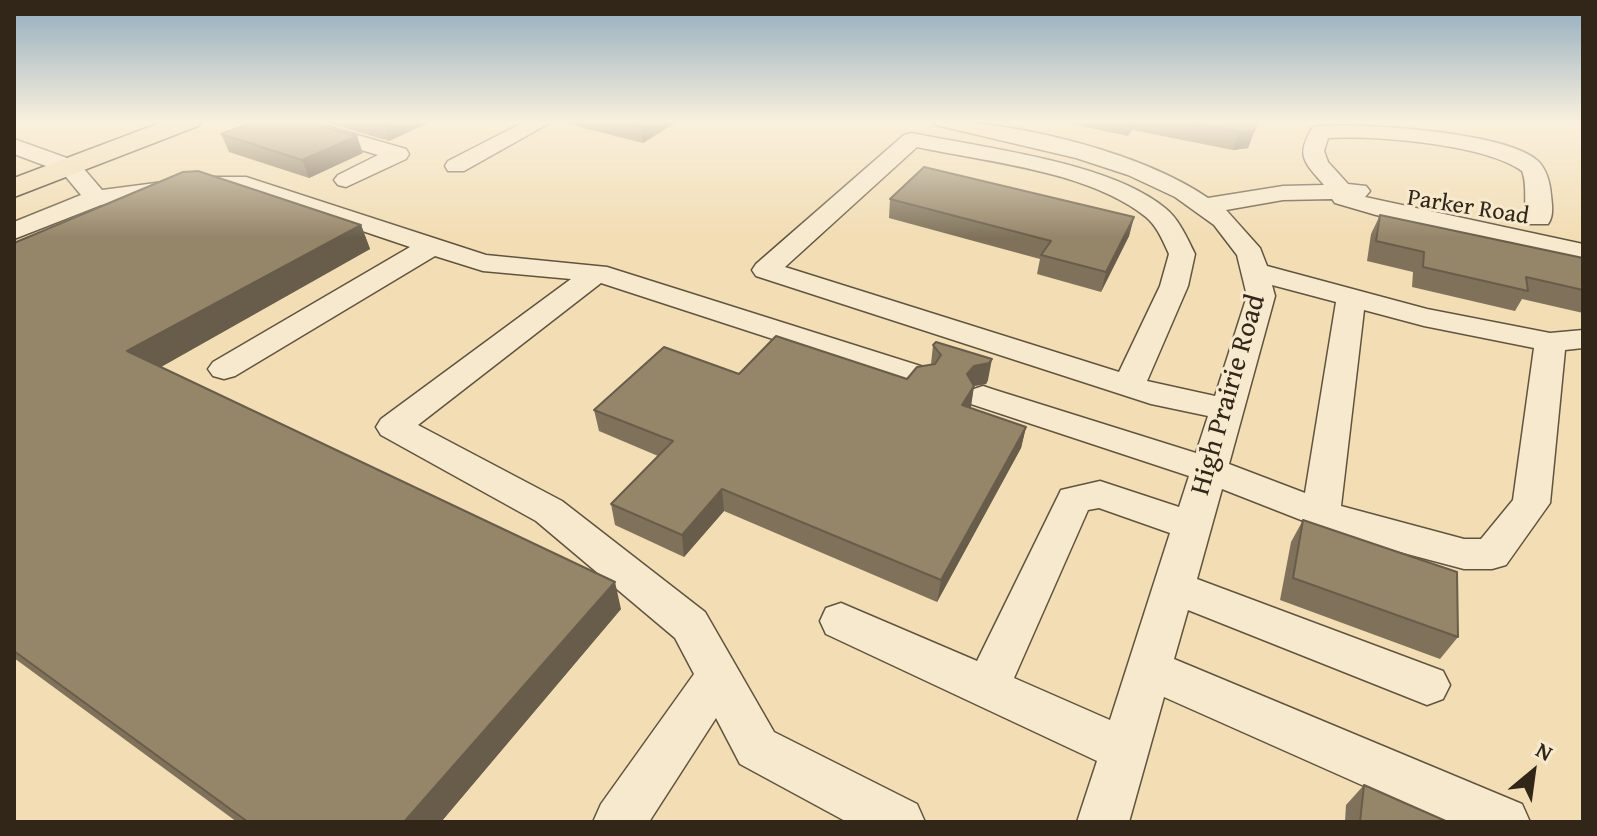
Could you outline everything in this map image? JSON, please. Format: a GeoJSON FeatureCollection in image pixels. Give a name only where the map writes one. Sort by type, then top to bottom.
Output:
{"type":"FeatureCollection","features":[{"type":"Feature","properties":{"kind":"main road"},"geometry":{"type":"LineString","coordinates":[[14,188],[88,160]]}},
{"type":"Feature","properties":{"kind":"street"},"geometry":{"type":"LineString","coordinates":[[52,160],[70,167],[96,198]]}},
{"type":"Feature","properties":{"kind":"street"},"geometry":{"type":"LineString","coordinates":[[346,180],[386,160]]}},
{"type":"Feature","properties":{"kind":"street"},"geometry":{"type":"LineString","coordinates":[[456,166],[468,160]]}},
{"type":"Feature","properties":{"kind":"street"},"geometry":{"type":"LineString","coordinates":[[890,160],[766,270],[1163,397],[1227,409]]}},
{"type":"Feature","properties":{"kind":"street"},"geometry":{"type":"LineString","coordinates":[[1035,160],[1097,170],[1126,195],[1156,213],[1182,254],[1174,286],[1128,386]]}},
{"type":"Feature","properties":{"kind":"street","name":"High Prairie Road"},"geometry":{"type":"LineString","coordinates":[[1075,160],[1097,170],[1141,170],[1209,205],[1237,232],[1261,273],[1261,296],[1103,822]]}},
{"type":"Feature","properties":{"kind":"street"},"geometry":{"type":"LineString","coordinates":[[1315,160],[1342,190],[1344,198],[1363,205],[1583,252]]}},
{"type":"Feature","properties":{"kind":"street"},"geometry":{"type":"LineString","coordinates":[[1519,160],[1530,166],[1537,177],[1539,219]]}},
{"type":"Feature","properties":{"kind":"street"},"geometry":{"type":"LineString","coordinates":[[14,231],[96,198],[202,184],[246,184],[483,263],[597,273],[919,376]]}},
{"type":"Feature","properties":{"kind":"street","name":"Parker Road"},"geometry":{"type":"LineString","coordinates":[[1209,205],[1271,194],[1342,190],[1472,205],[1583,228]]}},
{"type":"Feature","properties":{"kind":"street"},"geometry":{"type":"LineString","coordinates":[[224,369],[432,246]]}},
{"type":"Feature","properties":{"kind":"street"},"geometry":{"type":"LineString","coordinates":[[597,273],[393,427],[549,511],[690,625],[757,748],[899,822]]}},
{"type":"Feature","properties":{"kind":"street"},"geometry":{"type":"LineString","coordinates":[[983,397],[1209,470],[1347,524],[1464,554],[1492,554],[1531,503],[1566,340],[1424,317],[1261,273]]}},
{"type":"Feature","properties":{"kind":"street"},"geometry":{"type":"LineString","coordinates":[[1321,513],[1351,298]]}},
{"type":"Feature","properties":{"kind":"street"},"geometry":{"type":"LineString","coordinates":[[987,688],[1074,500],[1100,494],[1192,526]]}},
{"type":"Feature","properties":{"kind":"street"},"geometry":{"type":"LineString","coordinates":[[1173,587],[1427,685]]}},
{"type":"Feature","properties":{"kind":"street"},"geometry":{"type":"LineString","coordinates":[[841,621],[1124,750]]}},
{"type":"Feature","properties":{"kind":"street"},"geometry":{"type":"LineString","coordinates":[[1149,669],[1504,822]]}},
{"type":"Feature","properties":{"kind":"street"},"geometry":{"type":"LineString","coordinates":[[619,822],[718,677]]}},
{"type":"Feature","properties":{"kind":"building"},"geometry":{"type":"Polygon","coordinates":[[[924,167],[1134,217],[1106,272],[1041,255],[1051,241],[890,199],[924,167]]]}},
{"type":"Feature","properties":{"kind":"building"},"geometry":{"type":"Polygon","coordinates":[[[198,171],[361,225],[127,351],[615,582],[404,822],[248,822],[14,651],[14,243],[183,172],[198,171]]]}},
{"type":"Feature","properties":{"kind":"building"},"geometry":{"type":"Polygon","coordinates":[[[1380,215],[1583,258],[1583,290],[1526,277],[1528,291],[1423,267],[1424,252],[1376,241],[1380,215]]]}},
{"type":"Feature","properties":{"kind":"building"},"geometry":{"type":"Polygon","coordinates":[[[776,336],[907,379],[917,367],[935,364],[941,355],[933,345],[936,342],[992,359],[989,363],[974,366],[967,374],[974,386],[962,405],[1026,427],[941,580],[722,489],[682,535],[611,504],[673,441],[594,410],[664,347],[739,374],[776,336]]]}},
{"type":"Feature","properties":{"kind":"building"},"geometry":{"type":"Polygon","coordinates":[[[1303,520],[1457,572],[1458,637],[1293,578],[1303,520]]]}},
{"type":"Feature","properties":{"kind":"building"},"geometry":{"type":"Polygon","coordinates":[[[1364,785],[1448,822],[1360,822],[1364,785]]]}}]}
